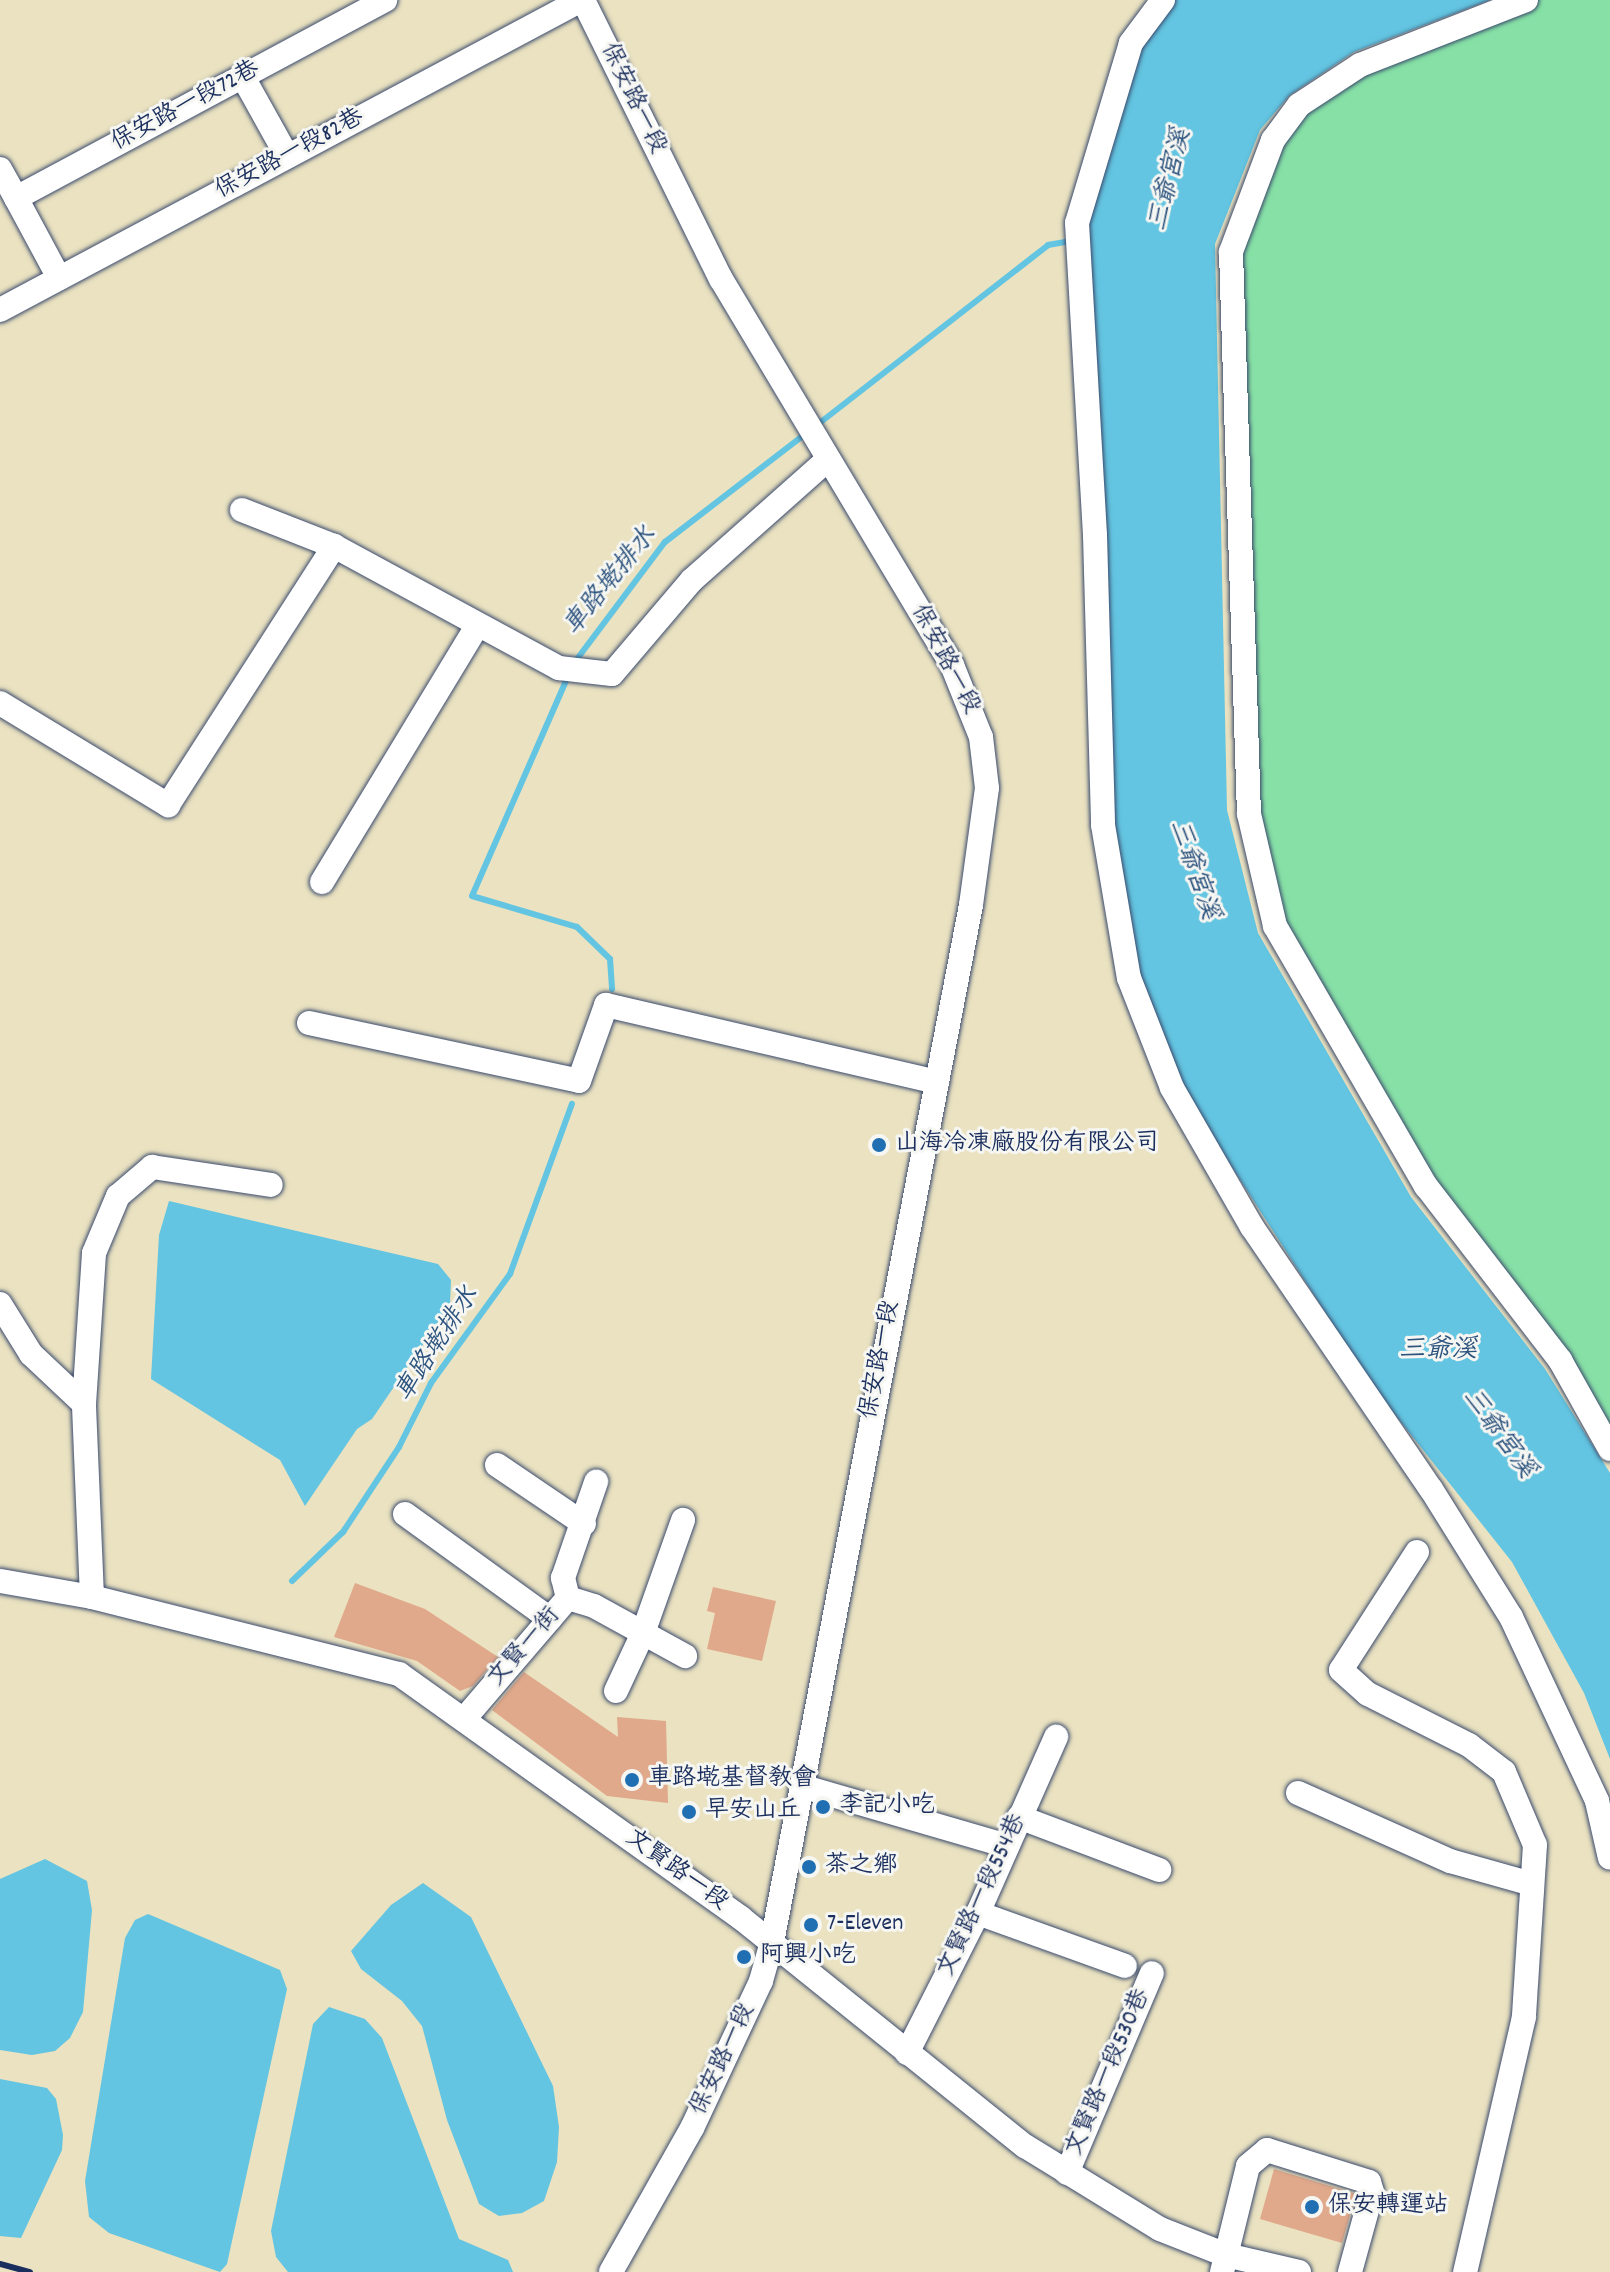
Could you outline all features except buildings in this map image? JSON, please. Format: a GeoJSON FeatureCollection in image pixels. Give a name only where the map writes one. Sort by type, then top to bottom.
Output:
{"type":"FeatureCollection","features":[{"type":"Feature","properties":{"kind":"street","name":"保安路一段72巷"},"geometry":{"type":"LineString","coordinates":[[16,198],[385,0]]}},
{"type":"Feature","properties":{"kind":"street","name":"保安路一段82巷"},"geometry":{"type":"LineString","coordinates":[[0,310],[582,0]]}},
{"type":"Feature","properties":{"kind":"street","name":"保安路一段"},"geometry":{"type":"LineString","coordinates":[[582,0],[721,279],[795,409],[952,665],[984,753],[986,821],[772,1942],[761,1981],[692,2128],[611,2272]]}},
{"type":"Feature","properties":{"kind":"street"},"geometry":{"type":"LineString","coordinates":[[1163,0],[1131,43],[1077,223],[1095,535],[1103,825],[1129,978],[1172,1088],[1252,1227],[1431,1489],[1511,1617],[1597,1801],[1610,1858]]}},
{"type":"Feature","properties":{"kind":"street"},"geometry":{"type":"LineString","coordinates":[[1526,0],[1360,65],[1299,105],[1273,140],[1231,252],[1249,814],[1283,940],[1426,1186],[1560,1360],[1610,1449]]}},
{"type":"Feature","properties":{"kind":"street"},"geometry":{"type":"LineString","coordinates":[[243,77],[287,156]]}},
{"type":"Feature","properties":{"kind":"street"},"geometry":{"type":"LineString","coordinates":[[0,169],[59,278]]}},
{"type":"Feature","properties":{"kind":"street"},"geometry":{"type":"LineString","coordinates":[[242,510],[334,546],[477,626],[569,671],[612,674],[692,580],[824,457]]}},
{"type":"Feature","properties":{"kind":"street"},"geometry":{"type":"LineString","coordinates":[[0,703],[168,805],[334,546]]}},
{"type":"Feature","properties":{"kind":"street"},"geometry":{"type":"LineString","coordinates":[[322,882],[477,626]]}},
{"type":"Feature","properties":{"kind":"street"},"geometry":{"type":"LineString","coordinates":[[309,1023],[579,1081],[606,1005],[937,1082]]}},
{"type":"Feature","properties":{"kind":"street"},"geometry":{"type":"LineString","coordinates":[[92,1597],[84,1404],[94,1253],[118,1196],[152,1167],[271,1185]]}},
{"type":"Feature","properties":{"kind":"street"},"geometry":{"type":"LineString","coordinates":[[0,1304],[31,1354],[84,1404]]}},
{"type":"Feature","properties":{"kind":"street"},"geometry":{"type":"LineString","coordinates":[[497,1465],[584,1524]]}},
{"type":"Feature","properties":{"kind":"street","name":"文賢一街"},"geometry":{"type":"LineString","coordinates":[[465,1718],[568,1598],[563,1578],[596,1482]]}},
{"type":"Feature","properties":{"kind":"street"},"geometry":{"type":"LineString","coordinates":[[405,1514],[550,1619]]}},
{"type":"Feature","properties":{"kind":"street"},"geometry":{"type":"LineString","coordinates":[[616,1691],[643,1633],[683,1520]]}},
{"type":"Feature","properties":{"kind":"street"},"geometry":{"type":"LineString","coordinates":[[1417,1552],[1341,1670],[1368,1694],[1469,1745],[1504,1772],[1535,1845],[1524,2017],[1465,2272]]}},
{"type":"Feature","properties":{"kind":"street","name":"文賢路一段"},"geometry":{"type":"LineString","coordinates":[[0,1581],[92,1597],[374,1666],[410,1681],[772,1942],[907,2053],[1067,2173],[1224,2264],[1299,2272]]}},
{"type":"Feature","properties":{"kind":"street"},"geometry":{"type":"LineString","coordinates":[[568,1598],[685,1656]]}},
{"type":"Feature","properties":{"kind":"street","name":"文賢路一段554巷"},"geometry":{"type":"LineString","coordinates":[[907,2053],[978,1913],[1056,1737]]}},
{"type":"Feature","properties":{"kind":"street"},"geometry":{"type":"LineString","coordinates":[[801,1786],[1007,1846]]}},
{"type":"Feature","properties":{"kind":"street"},"geometry":{"type":"LineString","coordinates":[[1298,1793],[1450,1861],[1532,1884]]}},
{"type":"Feature","properties":{"kind":"street"},"geometry":{"type":"LineString","coordinates":[[1019,1817],[1159,1870]]}},
{"type":"Feature","properties":{"kind":"street"},"geometry":{"type":"LineString","coordinates":[[978,1913],[1125,1966]]}},
{"type":"Feature","properties":{"kind":"street","name":"文賢路一段530巷"},"geometry":{"type":"LineString","coordinates":[[1067,2173],[1152,1973]]}},
{"type":"Feature","properties":{"kind":"street"},"geometry":{"type":"LineString","coordinates":[[1224,2264],[1248,2166],[1267,2150],[1369,2182],[1372,2192],[1350,2272]]}},
{"type":"Feature","properties":{"kind":"green space"},"geometry":{"type":"Polygon","coordinates":[[[1526,0],[1610,0],[1610,1449],[1426,1186],[1275,926],[1249,814],[1231,252],[1299,105],[1526,0]]]}},
{"type":"Feature","properties":{"kind":"water","name":"三爺溪"},"geometry":{"type":"Polygon","coordinates":[[[1173,0],[1490,0],[1354,52],[1290,95],[1260,130],[1215,244],[1227,810],[1258,933],[1411,1197],[1545,1369],[1610,1473],[1610,1759],[1584,1693],[1512,1562],[1373,1387],[1180,1086],[1140,975],[1113,822],[1086,222],[1140,47],[1173,0]]]}},
{"type":"Feature","properties":{"kind":"water"},"geometry":{"type":"Polygon","coordinates":[[[169,1201],[438,1264],[451,1280],[450,1305],[372,1419],[357,1429],[305,1506],[280,1460],[151,1379],[159,1235],[169,1201]]]}},
{"type":"Feature","properties":{"kind":"water"},"geometry":{"type":"Polygon","coordinates":[[[45,1859],[87,1881],[92,1910],[83,2012],[70,2038],[55,2051],[32,2055],[0,2050],[0,1879],[45,1859]]]}},
{"type":"Feature","properties":{"kind":"water"},"geometry":{"type":"Polygon","coordinates":[[[423,1883],[471,1917],[553,2086],[559,2127],[557,2162],[544,2201],[522,2213],[499,2216],[479,2204],[447,2120],[422,2026],[402,2001],[361,1969],[351,1951],[391,1905],[423,1883]]]}},
{"type":"Feature","properties":{"kind":"water"},"geometry":{"type":"Polygon","coordinates":[[[148,1914],[280,1970],[287,1989],[227,2264],[220,2272],[109,2233],[89,2217],[85,2181],[125,1938],[135,1920],[148,1914]]]}},
{"type":"Feature","properties":{"kind":"water"},"geometry":{"type":"Polygon","coordinates":[[[329,2007],[365,2019],[382,2038],[459,2239],[508,2260],[513,2272],[288,2272],[276,2257],[271,2231],[313,2024],[329,2007]]]}},
{"type":"Feature","properties":{"kind":"water"},"geometry":{"type":"Polygon","coordinates":[[[0,2079],[47,2088],[56,2099],[63,2135],[62,2150],[21,2238],[0,2236],[0,2079]]]}},
{"type":"Feature","properties":{"kind":"waterway","name":"車路墘排水"},"geometry":{"type":"LineString","coordinates":[[817,425],[1048,245],[1071,241]]}},
{"type":"Feature","properties":{"kind":"waterway","name":"車路墘排水"},"geometry":{"type":"LineString","coordinates":[[574,663],[665,542],[808,432]]}},
{"type":"Feature","properties":{"kind":"waterway","name":"車路墘排水"},"geometry":{"type":"LineString","coordinates":[[569,674],[472,896],[577,927],[610,959],[612,989]]}},
{"type":"Feature","properties":{"kind":"waterway","name":"車路墘排水"},"geometry":{"type":"LineString","coordinates":[[292,1581],[343,1532],[399,1447],[431,1383],[510,1274],[572,1104]]}},
{"type":"Feature","properties":{"kind":"railway"},"geometry":{"type":"LineString","coordinates":[[0,2264],[30,2272]]}},
{"type":"Feature","properties":{"kind":"place","name":"山海冷凍廠股份有限公司"},"geometry":{"type":"Point","coordinates":[879,1145]}},
{"type":"Feature","properties":{"kind":"place","name":"車路墘基督教會"},"geometry":{"type":"Point","coordinates":[632,1780]}},
{"type":"Feature","properties":{"kind":"place","name":"李記小吃"},"geometry":{"type":"Point","coordinates":[823,1807]}},
{"type":"Feature","properties":{"kind":"place","name":"早安山丘"},"geometry":{"type":"Point","coordinates":[689,1812]}},
{"type":"Feature","properties":{"kind":"place","name":"茶之鄉"},"geometry":{"type":"Point","coordinates":[809,1867]}},
{"type":"Feature","properties":{"kind":"place","name":"7-Eleven"},"geometry":{"type":"Point","coordinates":[811,1925]}},
{"type":"Feature","properties":{"kind":"place","name":"阿興小吃"},"geometry":{"type":"Point","coordinates":[744,1957]}},
{"type":"Feature","properties":{"kind":"place","name":"保安轉運站"},"geometry":{"type":"Point","coordinates":[1312,2207]}},
{"type":"Feature","properties":{"kind":"water label","name":"三爺宮溪"},"geometry":{"type":"Point","coordinates":[1171,180]}},
{"type":"Feature","properties":{"kind":"water label","name":"三爺宮溪"},"geometry":{"type":"Point","coordinates":[1193,870]}},
{"type":"Feature","properties":{"kind":"water label","name":"三爺宮溪"},"geometry":{"type":"Point","coordinates":[1498,1434]}}]}
